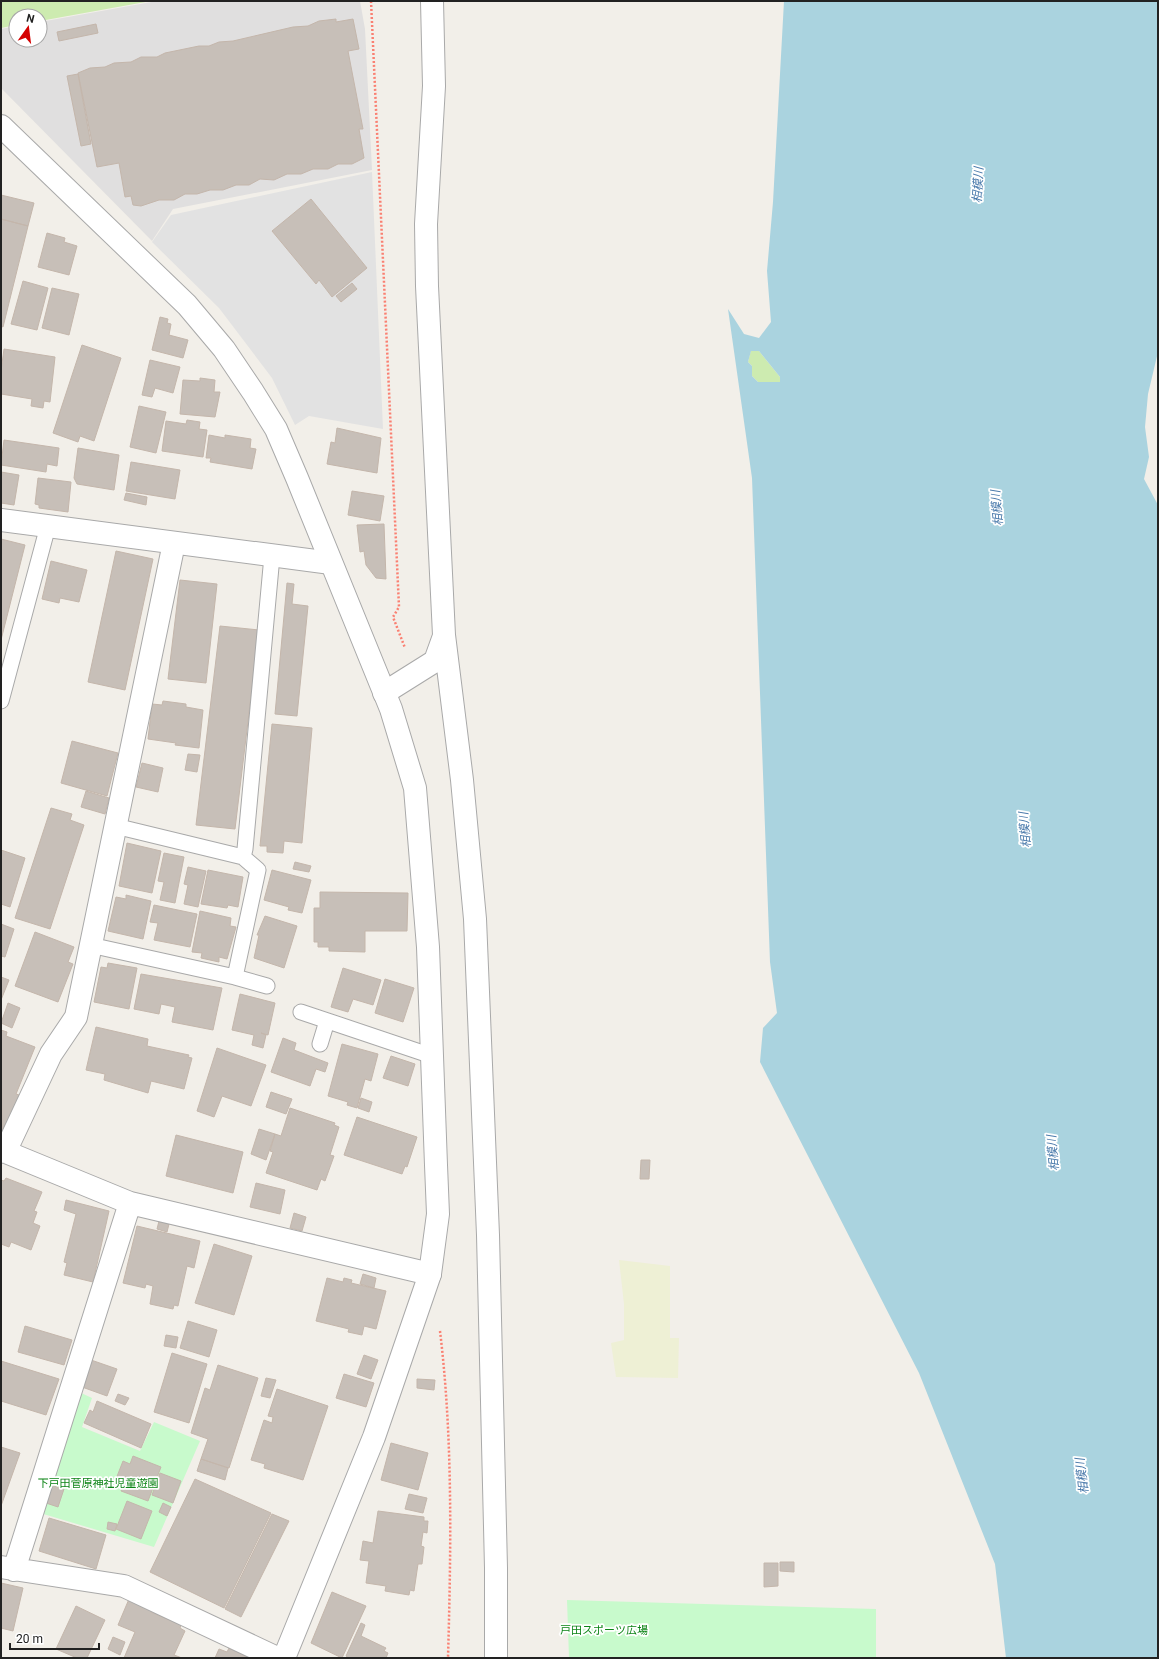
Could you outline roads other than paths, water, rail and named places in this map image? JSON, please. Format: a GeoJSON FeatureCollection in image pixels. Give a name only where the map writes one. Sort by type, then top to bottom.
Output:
{"type":"FeatureCollection","features":[{"type":"Feature","properties":{"kind":"street"},"geometry":{"type":"LineString","coordinates":[[432,1],[434,86],[426,224],[427,263],[444,636],[462,780],[476,927],[488,1235],[496,1568],[496,1658]]}},
{"type":"Feature","properties":{"kind":"street"},"geometry":{"type":"LineString","coordinates":[[1,126],[187,305],[224,349],[253,392],[276,429],[331,562],[391,709],[415,788],[428,947],[438,1214],[430,1274],[374,1438],[284,1658]]}},
{"type":"Feature","properties":{"kind":"street"},"geometry":{"type":"LineString","coordinates":[[1,520],[272,556],[331,562]]}},
{"type":"Feature","properties":{"kind":"street"},"geometry":{"type":"LineString","coordinates":[[174,543],[76,1017],[51,1054],[3,1151],[130,1203],[430,1274]]}},
{"type":"Feature","properties":{"kind":"street"},"geometry":{"type":"LineString","coordinates":[[384,693],[435,661],[444,636]]}},
{"type":"Feature","properties":{"kind":"street"},"geometry":{"type":"LineString","coordinates":[[130,1203],[7,1568],[124,1586],[277,1658]]}},
{"type":"Feature","properties":{"kind":"lane"},"geometry":{"type":"LineString","coordinates":[[1,701],[48,526]]}},
{"type":"Feature","properties":{"kind":"lane"},"geometry":{"type":"LineString","coordinates":[[243,857],[246,849],[272,556]]}},
{"type":"Feature","properties":{"kind":"lane"},"geometry":{"type":"LineString","coordinates":[[115,826],[243,857],[258,870],[235,977]]}},
{"type":"Feature","properties":{"kind":"lane"},"geometry":{"type":"LineString","coordinates":[[90,945],[235,977],[268,986]]}},
{"type":"Feature","properties":{"kind":"lane"},"geometry":{"type":"LineString","coordinates":[[301,1012],[432,1056]]}},
{"type":"Feature","properties":{"kind":"lane"},"geometry":{"type":"LineString","coordinates":[[320,1044],[327,1021]]}},
{"type":"Feature","properties":{"kind":"water","name":"相模川"},"geometry":{"type":"Polygon","coordinates":[[[784,1],[1158,1],[1158,352],[1148,394],[1145,427],[1149,457],[1144,479],[1158,505],[1158,1658],[1006,1658],[995,1564],[919,1373],[760,1062],[763,1028],[777,1013],[770,962],[752,478],[728,309],[744,334],[759,338],[771,322],[767,271],[773,202],[784,1]],[[751,351],[748,362],[752,366],[752,376],[758,382],[780,382],[780,377],[759,351],[751,351]]]}},
{"type":"Feature","properties":{"kind":"park label","name":"下戸田菅原神社児童遊園"},"geometry":{"type":"Point","coordinates":[98,1483]}},
{"type":"Feature","properties":{"kind":"park label","name":"戸田スポーツ広場"},"geometry":{"type":"Point","coordinates":[604,1630]}}]}
